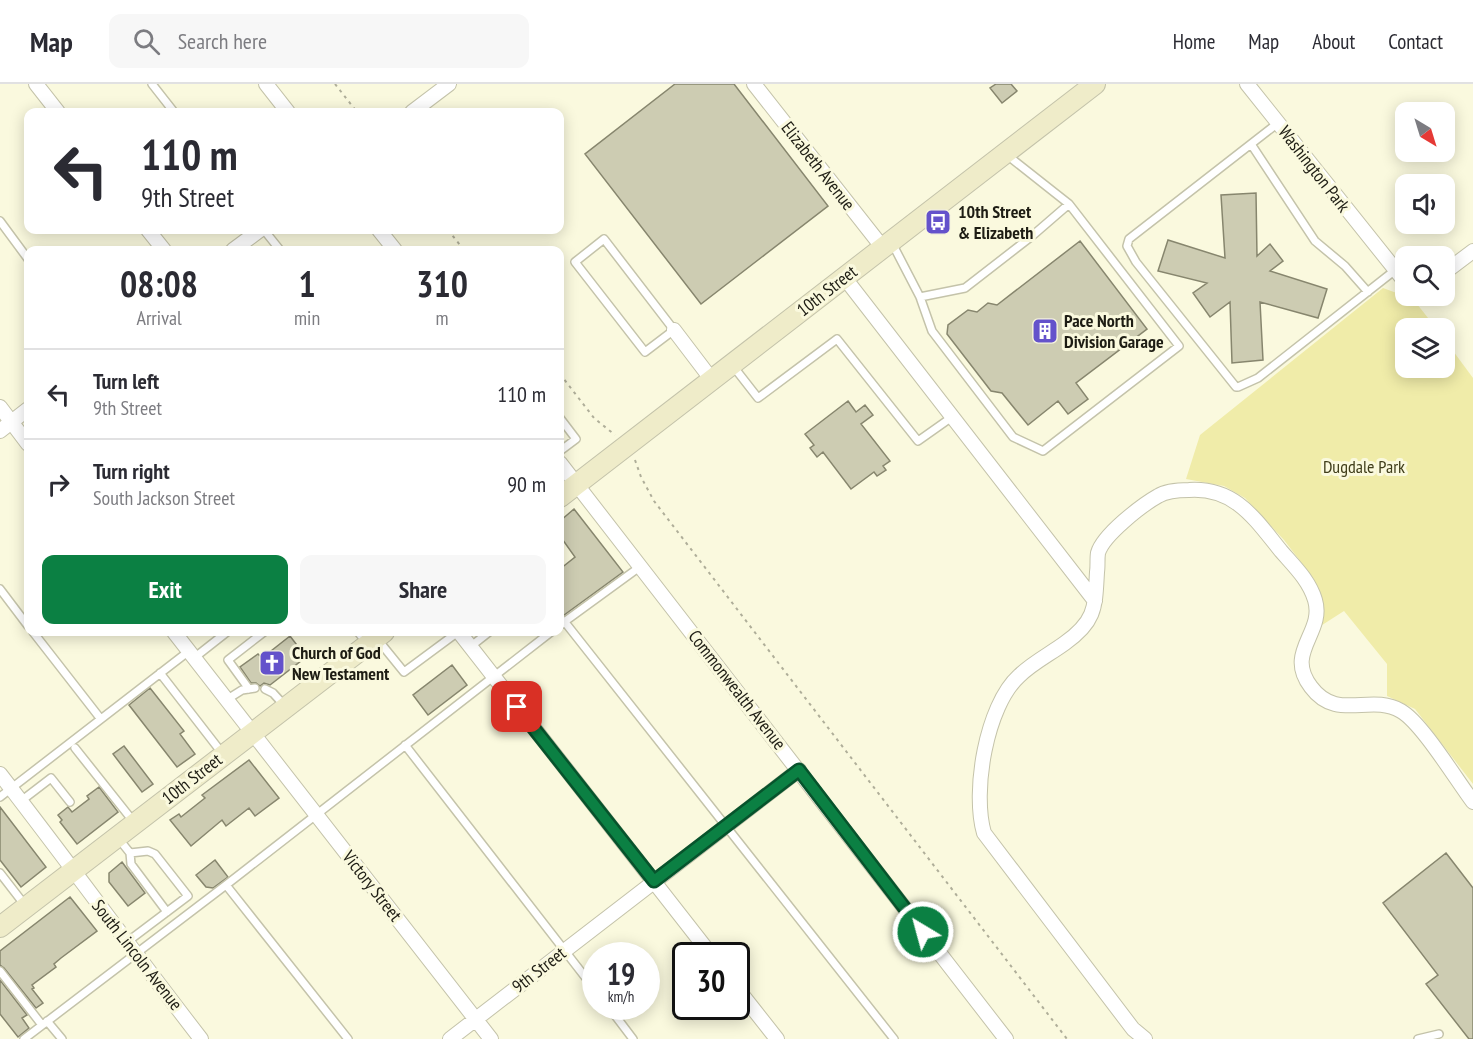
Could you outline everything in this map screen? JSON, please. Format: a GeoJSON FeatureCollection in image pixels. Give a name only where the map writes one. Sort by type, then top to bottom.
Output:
{"type":"FeatureCollection","features":[{"type":"Feature","properties":{"kind":"street"},"geometry":{"type":"LineString","coordinates":[[36,84],[55,108]]}},
{"type":"Feature","properties":{"kind":"street"},"geometry":{"type":"LineString","coordinates":[[266,84],[285,108]]}},
{"type":"Feature","properties":{"kind":"street"},"geometry":{"type":"LineString","coordinates":[[417,108],[449,84]]}},
{"type":"Feature","properties":{"kind":"street","name":"Elizabeth Avenue"},"geometry":{"type":"LineString","coordinates":[[754,84],[887,244]]}},
{"type":"Feature","properties":{"kind":"street","name":"Washington Park"},"geometry":{"type":"LineString","coordinates":[[1247,84],[1394,271]]}},
{"type":"Feature","properties":{"kind":"street","name":"10th Street"},"geometry":{"type":"LineString","coordinates":[[564,494],[1090,85]]}},
{"type":"Feature","properties":{"kind":"street"},"geometry":{"type":"LineString","coordinates":[[151,234],[162,246]]}},
{"type":"Feature","properties":{"kind":"street"},"geometry":{"type":"LineString","coordinates":[[239,246],[256,234]]}},
{"type":"Feature","properties":{"kind":"street"},"geometry":{"type":"LineString","coordinates":[[382,234],[392,246]]}},
{"type":"Feature","properties":{"kind":"street"},"geometry":{"type":"LineString","coordinates":[[1455,265],[1473,251]]}},
{"type":"Feature","properties":{"kind":"street"},"geometry":{"type":"LineString","coordinates":[[844,277],[1095,601]]}},
{"type":"Feature","properties":{"kind":"street"},"geometry":{"type":"LineString","coordinates":[[674,330],[712,380]]}},
{"type":"Feature","properties":{"kind":"street"},"geometry":{"type":"LineString","coordinates":[[0,406],[24,438]]}},
{"type":"Feature","properties":{"kind":"street"},"geometry":{"type":"LineString","coordinates":[[0,431],[24,412]]}},
{"type":"Feature","properties":{"kind":"street","name":"Commonwealth Avenue"},"geometry":{"type":"LineString","coordinates":[[564,468],[1006,1039]]}},
{"type":"Feature","properties":{"kind":"street"},"geometry":{"type":"LineString","coordinates":[[1145,1039],[1133,1029],[984,833],[980,817],[979,789],[989,729],[1004,696],[1018,676],[1076,635],[1090,619],[1095,601],[1099,552],[1118,525],[1159,495],[1183,490],[1206,489],[1225,495],[1246,509],[1310,585],[1316,603],[1315,621],[1301,657],[1303,674],[1312,689],[1326,701],[1340,707],[1381,705],[1401,711],[1418,727],[1473,802]]}},
{"type":"Feature","properties":{"kind":"street","name":"Victory Street"},"geometry":{"type":"LineString","coordinates":[[177,636],[491,1039]]}},
{"type":"Feature","properties":{"kind":"street","name":"10th Street"},"geometry":{"type":"LineString","coordinates":[[0,927],[252,733],[371,636]]}},
{"type":"Feature","properties":{"kind":"street"},"geometry":{"type":"LineString","coordinates":[[461,636],[701,942]]}},
{"type":"Feature","properties":{"kind":"street","name":"9th Street"},"geometry":{"type":"LineString","coordinates":[[450,1039],[799,770]]}},
{"type":"Feature","properties":{"kind":"street","name":"South Lincoln Avenue"},"geometry":{"type":"LineString","coordinates":[[0,774],[6,793],[21,801],[201,1039]]}},
{"type":"Feature","properties":{"kind":"street"},"geometry":{"type":"LineString","coordinates":[[750,1005],[777,1039]]}},
{"type":"Feature","properties":{"kind":"lane"},"geometry":{"type":"LineString","coordinates":[[152,84],[171,108]]}},
{"type":"Feature","properties":{"kind":"lane"},"geometry":{"type":"LineString","coordinates":[[1278,123],[1129,239],[1127,246],[1129,252],[1143,271],[1236,387],[1258,378],[1394,271]]}},
{"type":"Feature","properties":{"kind":"lane"},"geometry":{"type":"LineString","coordinates":[[1251,144],[1315,241],[1345,266],[1368,292]]}},
{"type":"Feature","properties":{"kind":"lane"},"geometry":{"type":"LineString","coordinates":[[887,244],[920,297],[932,331],[1013,437],[1043,451],[1179,346],[1069,204],[1005,153]]}},
{"type":"Feature","properties":{"kind":"lane"},"geometry":{"type":"LineString","coordinates":[[920,297],[965,288],[1069,204]]}},
{"type":"Feature","properties":{"kind":"lane"},"geometry":{"type":"LineString","coordinates":[[0,221],[24,253]]}},
{"type":"Feature","properties":{"kind":"lane"},"geometry":{"type":"LineString","coordinates":[[266,234],[276,246]]}},
{"type":"Feature","properties":{"kind":"lane"},"geometry":{"type":"LineString","coordinates":[[604,239],[674,330],[645,352],[575,262],[604,239]]}},
{"type":"Feature","properties":{"kind":"lane"},"geometry":{"type":"LineString","coordinates":[[732,364],[758,398],[837,339],[918,441],[952,417]]}},
{"type":"Feature","properties":{"kind":"lane"},"geometry":{"type":"LineString","coordinates":[[564,423],[576,439],[564,448]]}},
{"type":"Feature","properties":{"kind":"lane"},"geometry":{"type":"LineString","coordinates":[[564,622],[641,566]]}},
{"type":"Feature","properties":{"kind":"lane"},"geometry":{"type":"LineString","coordinates":[[0,589],[24,621]]}},
{"type":"Feature","properties":{"kind":"lane"},"geometry":{"type":"LineString","coordinates":[[564,625],[894,1039]]}},
{"type":"Feature","properties":{"kind":"lane"},"geometry":{"type":"LineString","coordinates":[[36,636],[100,718]]}},
{"type":"Feature","properties":{"kind":"lane"},"geometry":{"type":"LineString","coordinates":[[6,793],[159,673],[220,636]]}},
{"type":"Feature","properties":{"kind":"lane"},"geometry":{"type":"LineString","coordinates":[[226,700],[241,690],[252,688],[228,660],[259,636]]}},
{"type":"Feature","properties":{"kind":"lane"},"geometry":{"type":"LineString","coordinates":[[371,636],[404,672],[453,636]]}},
{"type":"Feature","properties":{"kind":"lane"},"geometry":{"type":"LineString","coordinates":[[470,646],[484,636]]}},
{"type":"Feature","properties":{"kind":"lane"},"geometry":{"type":"LineString","coordinates":[[131,948],[226,885],[546,636]]}},
{"type":"Feature","properties":{"kind":"lane"},"geometry":{"type":"LineString","coordinates":[[159,673],[223,755]]}},
{"type":"Feature","properties":{"kind":"lane"},"geometry":{"type":"LineString","coordinates":[[265,689],[273,693],[285,707]]}},
{"type":"Feature","properties":{"kind":"lane"},"geometry":{"type":"LineString","coordinates":[[405,745],[582,974]]}},
{"type":"Feature","properties":{"kind":"lane"},"geometry":{"type":"LineString","coordinates":[[75,748],[135,823]]}},
{"type":"Feature","properties":{"kind":"lane"},"geometry":{"type":"LineString","coordinates":[[21,801],[51,777],[70,802]]}},
{"type":"Feature","properties":{"kind":"lane"},"geometry":{"type":"LineString","coordinates":[[117,837],[130,853],[131,864],[167,912]]}},
{"type":"Feature","properties":{"kind":"lane"},"geometry":{"type":"LineString","coordinates":[[24,1039],[188,896],[155,854],[148,851],[130,853]]}},
{"type":"Feature","properties":{"kind":"lane"},"geometry":{"type":"LineString","coordinates":[[0,873],[26,906]]}},
{"type":"Feature","properties":{"kind":"lane"},"geometry":{"type":"LineString","coordinates":[[226,885],[348,1039]]}},
{"type":"Feature","properties":{"kind":"lane"},"geometry":{"type":"LineString","coordinates":[[0,971],[62,1039]]}},
{"type":"Feature","properties":{"kind":"lane"},"geometry":{"type":"LineString","coordinates":[[619,1020],[633,1039]]}},
{"type":"Feature","properties":{"kind":"lane"},"geometry":{"type":"LineString","coordinates":[[1418,1039],[1439,1034]]}},
{"type":"Feature","properties":{"kind":"path"},"geometry":{"type":"LineString","coordinates":[[335,84],[354,108]]}},
{"type":"Feature","properties":{"kind":"path"},"geometry":{"type":"LineString","coordinates":[[451,234],[461,246]]}},
{"type":"Feature","properties":{"kind":"path"},"geometry":{"type":"LineString","coordinates":[[564,379],[594,418],[617,437]]}},
{"type":"Feature","properties":{"kind":"path"},"geometry":{"type":"LineString","coordinates":[[632,456],[654,501],[1067,1039]]}},
{"type":"Feature","properties":{"kind":"green space","name":"Dugdale Park"},"geometry":{"type":"Polygon","coordinates":[[[1383,288],[1395,292],[1395,306],[1419,306],[1428,318],[1395,318],[1395,378],[1455,378],[1455,354],[1473,378],[1473,784],[1415,709],[1387,696],[1387,664],[1344,611],[1319,627],[1314,579],[1284,540],[1245,498],[1224,486],[1186,479],[1200,435],[1383,288]]]}},
{"type":"Feature","properties":{"kind":"building"},"geometry":{"type":"Polygon","coordinates":[[[675,84],[734,84],[828,206],[701,304],[585,154],[675,84]]]}},
{"type":"Feature","properties":{"kind":"building"},"geometry":{"type":"Polygon","coordinates":[[[996,84],[1011,84],[1017,91],[1002,103],[990,88],[996,84]]]}},
{"type":"Feature","properties":{"kind":"building"},"geometry":{"type":"Polygon","coordinates":[[[1256,193],[1257,256],[1270,244],[1283,261],[1270,271],[1327,289],[1318,318],[1260,302],[1263,360],[1232,363],[1230,302],[1210,317],[1193,293],[1207,283],[1158,271],[1168,240],[1225,258],[1221,195],[1256,193]]]}},
{"type":"Feature","properties":{"kind":"building","name":"Pace North Division Garage"},"geometry":{"type":"Polygon","coordinates":[[[1080,241],[1147,329],[1076,383],[1088,399],[1068,414],[1058,401],[1028,425],[1002,393],[991,391],[947,334],[948,325],[968,310],[977,312],[988,303],[997,305],[1080,241]]]}},
{"type":"Feature","properties":{"kind":"building"},"geometry":{"type":"Polygon","coordinates":[[[848,401],[856,412],[865,405],[873,415],[861,424],[890,461],[883,466],[886,470],[877,476],[874,472],[851,489],[823,452],[817,457],[810,448],[814,445],[805,434],[848,401]]]}},
{"type":"Feature","properties":{"kind":"building"},"geometry":{"type":"Polygon","coordinates":[[[574,509],[623,572],[564,615],[564,566],[575,557],[564,542],[564,518],[574,509]]]}},
{"type":"Feature","properties":{"kind":"building","name":"Church of God New Testament"},"geometry":{"type":"Polygon","coordinates":[[[290,636],[306,657],[270,685],[264,683],[260,686],[251,683],[240,667],[258,654],[262,658],[290,636]]]}},
{"type":"Feature","properties":{"kind":"building"},"geometry":{"type":"Polygon","coordinates":[[[452,665],[467,685],[428,715],[413,695],[452,665]]]}},
{"type":"Feature","properties":{"kind":"building"},"geometry":{"type":"Polygon","coordinates":[[[150,688],[184,731],[180,734],[195,754],[177,767],[129,705],[150,688]]]}},
{"type":"Feature","properties":{"kind":"building"},"geometry":{"type":"Polygon","coordinates":[[[124,746],[153,784],[142,792],[113,754],[124,746]]]}},
{"type":"Feature","properties":{"kind":"building"},"geometry":{"type":"Polygon","coordinates":[[[249,760],[279,798],[255,816],[249,808],[226,826],[222,820],[191,846],[170,820],[179,814],[181,817],[205,798],[202,795],[249,760]]]}},
{"type":"Feature","properties":{"kind":"building"},"geometry":{"type":"Polygon","coordinates":[[[99,787],[118,812],[77,844],[60,822],[62,820],[58,815],[68,807],[72,812],[89,799],[87,796],[99,787]]]}},
{"type":"Feature","properties":{"kind":"building"},"geometry":{"type":"Polygon","coordinates":[[[0,807],[46,867],[21,887],[0,860],[0,807]]]}},
{"type":"Feature","properties":{"kind":"building"},"geometry":{"type":"Polygon","coordinates":[[[1446,853],[1473,888],[1473,1039],[1469,1039],[1426,984],[1438,975],[1383,903],[1446,853]]]}},
{"type":"Feature","properties":{"kind":"building"},"geometry":{"type":"Polygon","coordinates":[[[215,860],[228,877],[213,888],[206,887],[196,875],[215,860]]]}},
{"type":"Feature","properties":{"kind":"building"},"geometry":{"type":"Polygon","coordinates":[[[122,862],[145,893],[128,906],[109,882],[109,873],[122,862]]]}},
{"type":"Feature","properties":{"kind":"building"},"geometry":{"type":"Polygon","coordinates":[[[70,897],[97,931],[61,958],[54,964],[56,967],[32,985],[34,988],[32,989],[43,1003],[36,1008],[0,965],[0,951],[70,897]]]}},
{"type":"Feature","properties":{"kind":"building"},"geometry":{"type":"Polygon","coordinates":[[[0,980],[27,1015],[22,1018],[29,1028],[18,1037],[0,1014],[0,980]]]}},
{"type":"Feature","properties":{"kind":"place","name":"10th Street & Elizabeth"},"geometry":{"type":"Point","coordinates":[938,222]}},
{"type":"Feature","properties":{"kind":"place","name":"Pace North Division Garage"},"geometry":{"type":"Point","coordinates":[1045,331]}},
{"type":"Feature","properties":{"kind":"place","name":"Church of God New Testament"},"geometry":{"type":"Point","coordinates":[272,663]}},
{"type":"Feature","properties":{"kind":"route"},"geometry":{"type":"LineString","coordinates":[[517,707],[654,881],[799,770],[923,932]]}}]}
